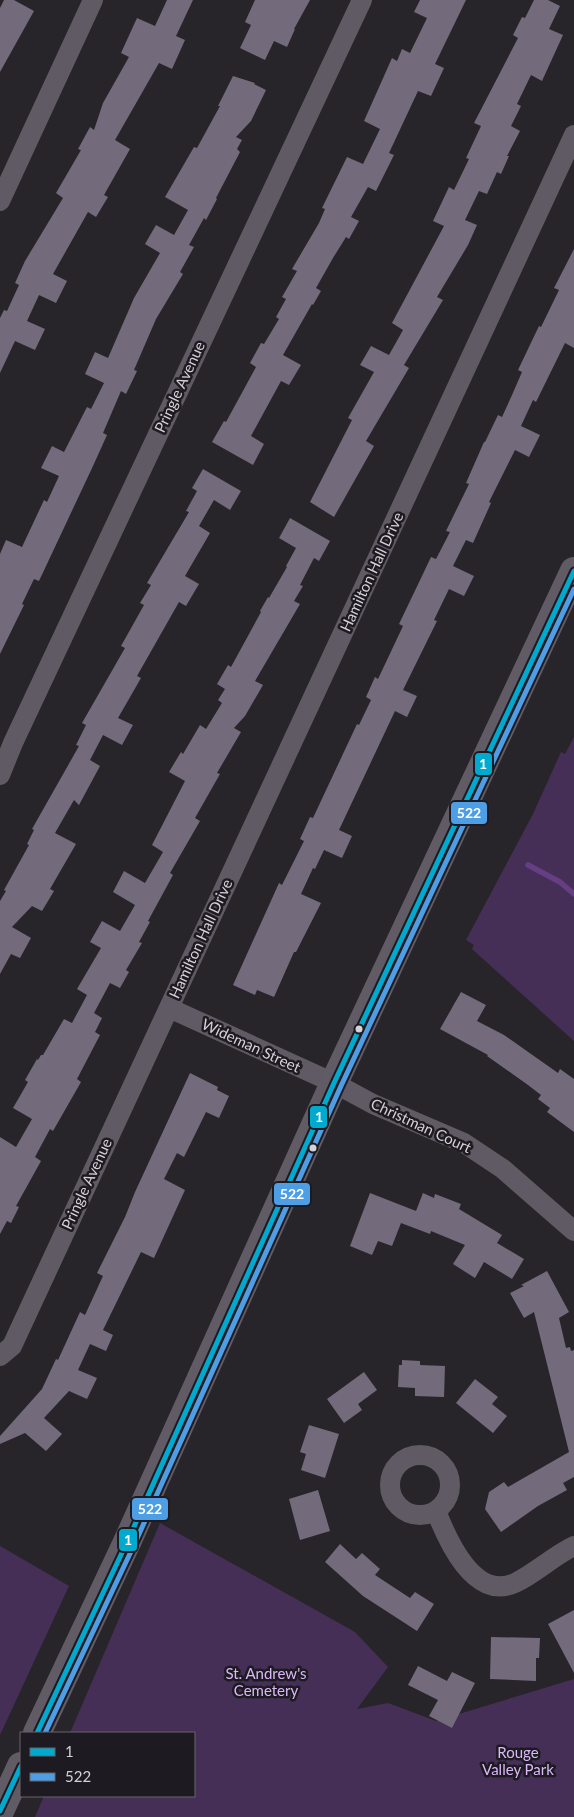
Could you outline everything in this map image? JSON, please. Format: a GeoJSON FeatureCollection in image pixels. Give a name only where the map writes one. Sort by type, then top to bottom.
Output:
{"type":"FeatureCollection","features":[{"type":"Feature","properties":{"kind":"main road"},"geometry":{"type":"LineString","coordinates":[[37,1732],[151,1490],[334,1083],[574,571]]}},
{"type":"Feature","properties":{"kind":"main road"},"geometry":{"type":"LineString","coordinates":[[0,1811],[20,1768]]}},
{"type":"Feature","properties":{"kind":"street"},"geometry":{"type":"LineString","coordinates":[[0,200],[93,0]]}},
{"type":"Feature","properties":{"kind":"street","name":"Pringle Avenue"},"geometry":{"type":"LineString","coordinates":[[0,775],[7,739],[362,0]]}},
{"type":"Feature","properties":{"kind":"street","name":"Hamilton Hall Drive"},"geometry":{"type":"LineString","coordinates":[[169,1008],[574,135]]}},
{"type":"Feature","properties":{"kind":"street","name":"Pringle Avenue"},"geometry":{"type":"LineString","coordinates":[[0,1356],[12,1346],[169,1008]]}},
{"type":"Feature","properties":{"kind":"street","name":"Wideman Street"},"geometry":{"type":"LineString","coordinates":[[169,1008],[334,1083]]}},
{"type":"Feature","properties":{"kind":"street","name":"Christman Court"},"geometry":{"type":"LineString","coordinates":[[334,1083],[374,1104],[464,1143],[503,1169],[574,1231]]}},
{"type":"Feature","properties":{"kind":"street"},"geometry":{"type":"LineString","coordinates":[[436,1511],[448,1541],[462,1563],[479,1579],[494,1586],[512,1584],[528,1576],[574,1546]]}},
{"type":"Feature","properties":{"kind":"green space"},"geometry":{"type":"Polygon","coordinates":[[[574,737],[574,1041],[472,949],[474,945],[466,940],[533,814],[561,752],[565,754],[574,737]]]}},
{"type":"Feature","properties":{"kind":"green space","name":"St. Andrew's Cemetery"},"geometry":{"type":"Polygon","coordinates":[[[160,1523],[355,1632],[388,1667],[357,1709],[388,1703],[436,1721],[574,1679],[574,1817],[35,1817],[44,1797],[195,1797],[195,1732],[70,1732],[160,1523]]]}},
{"type":"Feature","properties":{"kind":"green space"},"geometry":{"type":"Polygon","coordinates":[[[0,1546],[69,1586],[0,1735],[0,1546]]]}},
{"type":"Feature","properties":{"kind":"building"},"geometry":{"type":"Polygon","coordinates":[[[4,0],[14,0],[34,11],[0,72],[0,8],[4,0]]]}},
{"type":"Feature","properties":{"kind":"building"},"geometry":{"type":"Polygon","coordinates":[[[167,0],[193,0],[176,36],[185,40],[172,69],[159,63],[115,140],[130,149],[104,195],[108,197],[96,217],[88,212],[53,274],[67,281],[56,303],[39,295],[27,321],[45,329],[35,350],[15,341],[0,373],[0,318],[4,310],[7,311],[19,285],[15,283],[25,261],[63,198],[56,193],[81,150],[78,149],[90,127],[94,130],[103,103],[129,57],[121,53],[137,18],[155,26],[167,0]]]}},
{"type":"Feature","properties":{"kind":"building"},"geometry":{"type":"Polygon","coordinates":[[[255,0],[310,0],[294,29],[287,47],[274,41],[265,60],[240,48],[251,25],[245,22],[255,0]]]}},
{"type":"Feature","properties":{"kind":"building"},"geometry":{"type":"Polygon","coordinates":[[[420,0],[466,0],[435,64],[444,68],[431,96],[418,91],[389,153],[394,155],[376,191],[368,187],[351,217],[359,221],[349,239],[346,237],[333,258],[316,288],[321,291],[283,355],[301,365],[289,385],[281,381],[251,436],[264,444],[253,465],[212,442],[224,421],[226,422],[256,367],[250,363],[261,343],[264,344],[279,319],[276,317],[286,299],[282,297],[297,271],[292,269],[319,223],[325,209],[322,208],[347,157],[363,164],[380,129],[364,121],[392,58],[397,61],[402,49],[410,53],[427,18],[414,12],[420,0]]]}},
{"type":"Feature","properties":{"kind":"building"},"geometry":{"type":"Polygon","coordinates":[[[534,0],[548,0],[560,6],[549,29],[563,35],[542,81],[531,75],[517,104],[521,106],[511,126],[520,131],[507,156],[509,156],[501,174],[497,172],[487,194],[479,191],[465,220],[477,225],[468,245],[437,297],[443,300],[404,365],[409,368],[366,441],[374,446],[334,517],[310,502],[352,420],[348,418],[374,372],[360,365],[371,346],[389,355],[403,330],[392,323],[444,226],[433,221],[449,187],[454,190],[469,159],[466,158],[481,126],[474,123],[518,38],[513,35],[522,17],[525,18],[534,0]]]}},
{"type":"Feature","properties":{"kind":"building"},"geometry":{"type":"Polygon","coordinates":[[[233,76],[255,83],[266,90],[251,121],[236,137],[242,140],[237,149],[240,152],[206,220],[204,218],[189,245],[194,247],[180,272],[183,274],[156,319],[134,370],[137,371],[126,394],[121,391],[103,433],[107,435],[93,466],[39,581],[34,579],[22,604],[24,605],[0,654],[0,554],[6,540],[22,547],[44,500],[47,502],[59,476],[41,468],[52,446],[64,452],[87,407],[91,409],[104,383],[85,374],[95,352],[108,358],[134,298],[160,253],[145,244],[156,225],[174,235],[188,210],[165,197],[194,147],[197,148],[220,106],[218,106],[233,76]]]}},
{"type":"Feature","properties":{"kind":"building"},"geometry":{"type":"Polygon","coordinates":[[[574,249],[574,348],[565,343],[536,402],[533,400],[521,426],[540,435],[529,457],[515,450],[489,502],[491,503],[473,543],[466,540],[453,566],[474,576],[464,596],[449,589],[434,620],[437,621],[403,690],[417,696],[407,717],[395,711],[339,830],[352,836],[342,858],[324,850],[315,869],[313,868],[301,894],[321,903],[296,952],[294,952],[274,997],[257,990],[255,995],[233,985],[279,883],[282,885],[304,841],[300,839],[310,817],[313,818],[357,724],[359,725],[371,700],[366,697],[375,677],[378,679],[403,626],[399,624],[431,557],[436,559],[450,532],[446,531],[469,484],[466,483],[498,415],[502,417],[522,372],[518,370],[559,290],[554,288],[574,249]]]}},
{"type":"Feature","properties":{"kind":"building"},"geometry":{"type":"Polygon","coordinates":[[[203,469],[241,491],[230,510],[214,500],[199,526],[210,533],[185,576],[199,584],[186,606],[179,602],[137,676],[141,678],[118,718],[133,725],[122,745],[103,735],[90,760],[100,766],[79,805],[74,800],[55,833],[76,844],[50,889],[54,891],[42,911],[32,906],[12,927],[31,938],[20,958],[11,954],[0,974],[0,901],[6,891],[4,890],[29,845],[27,844],[34,830],[32,829],[79,746],[76,745],[86,725],[82,723],[125,648],[121,646],[144,605],[140,603],[151,585],[147,583],[189,512],[186,511],[197,491],[192,488],[203,469]]]}},
{"type":"Feature","properties":{"kind":"building"},"geometry":{"type":"Polygon","coordinates":[[[290,518],[330,541],[319,561],[314,558],[300,585],[303,586],[294,601],[300,604],[255,681],[263,685],[245,716],[234,728],[241,732],[217,773],[220,774],[195,818],[200,821],[170,873],[173,875],[148,921],[150,922],[139,942],[142,943],[126,970],[129,972],[120,988],[110,983],[94,1013],[102,1018],[95,1032],[100,1035],[77,1079],[81,1082],[53,1131],[50,1129],[35,1157],[41,1161],[16,1206],[19,1207],[11,1223],[7,1221],[0,1234],[0,1137],[16,1147],[32,1119],[13,1108],[28,1082],[25,1080],[37,1059],[43,1055],[64,1019],[72,1023],[87,995],[77,989],[101,948],[90,942],[102,921],[120,931],[135,905],[113,892],[124,871],[145,883],[163,852],[152,845],[185,781],[169,772],[181,752],[183,754],[200,725],[206,729],[222,703],[218,700],[225,689],[217,684],[228,665],[231,667],[260,611],[287,567],[296,548],[279,538],[290,518]]]}},
{"type":"Feature","properties":{"kind":"building"},"geometry":{"type":"Polygon","coordinates":[[[461,992],[486,1005],[477,1021],[504,1035],[558,1073],[560,1069],[574,1079],[574,1132],[547,1112],[550,1108],[538,1099],[541,1095],[528,1085],[488,1055],[440,1029],[461,992]]]}},
{"type":"Feature","properties":{"kind":"building"},"geometry":{"type":"Polygon","coordinates":[[[190,1073],[218,1087],[217,1090],[229,1096],[219,1118],[206,1112],[184,1157],[177,1153],[164,1179],[185,1190],[154,1258],[141,1252],[103,1330],[113,1335],[106,1351],[90,1344],[78,1370],[97,1378],[87,1399],[69,1391],[44,1418],[62,1434],[46,1451],[25,1433],[0,1444],[0,1436],[42,1389],[56,1359],[58,1360],[80,1312],[85,1315],[103,1276],[97,1273],[125,1217],[190,1073]]]}},
{"type":"Feature","properties":{"kind":"building"},"geometry":{"type":"Polygon","coordinates":[[[370,1193],[416,1211],[423,1193],[434,1198],[435,1194],[461,1204],[459,1209],[502,1235],[497,1243],[524,1259],[512,1279],[484,1262],[475,1278],[453,1264],[465,1245],[431,1231],[430,1234],[401,1223],[392,1246],[378,1241],[372,1255],[350,1246],[370,1193]]]}},
{"type":"Feature","properties":{"kind":"building"},"geometry":{"type":"Polygon","coordinates":[[[547,1271],[569,1312],[559,1318],[566,1348],[570,1347],[571,1351],[574,1350],[574,1477],[563,1483],[567,1490],[538,1506],[501,1532],[485,1509],[489,1492],[504,1482],[508,1487],[569,1452],[534,1312],[524,1318],[510,1293],[547,1271]]]}},
{"type":"Feature","properties":{"kind":"building"},"geometry":{"type":"Polygon","coordinates":[[[402,1360],[420,1361],[420,1365],[445,1366],[444,1397],[415,1396],[415,1388],[398,1387],[399,1365],[402,1365],[402,1360]]]}},
{"type":"Feature","properties":{"kind":"building"},"geometry":{"type":"Polygon","coordinates":[[[364,1372],[377,1390],[358,1404],[362,1410],[344,1423],[327,1399],[364,1372]]]}},
{"type":"Feature","properties":{"kind":"building"},"geometry":{"type":"Polygon","coordinates":[[[475,1379],[498,1397],[492,1404],[507,1416],[493,1433],[456,1403],[475,1379]]]}},
{"type":"Feature","properties":{"kind":"building"},"geometry":{"type":"Polygon","coordinates":[[[309,1425],[339,1434],[325,1478],[301,1470],[306,1454],[300,1452],[309,1425]]]}},
{"type":"Feature","properties":{"kind":"building"},"geometry":{"type":"Polygon","coordinates":[[[318,1490],[330,1531],[300,1540],[289,1499],[318,1490]]]}},
{"type":"Feature","properties":{"kind":"building"},"geometry":{"type":"Polygon","coordinates":[[[340,1544],[356,1559],[362,1553],[380,1569],[375,1575],[410,1598],[415,1592],[434,1604],[417,1631],[363,1596],[325,1562],[340,1544]]]}},
{"type":"Feature","properties":{"kind":"building"},"geometry":{"type":"Polygon","coordinates":[[[574,1610],[574,1673],[548,1624],[574,1610]]]}},
{"type":"Feature","properties":{"kind":"building"},"geometry":{"type":"Polygon","coordinates":[[[491,1637],[540,1638],[539,1658],[536,1658],[536,1681],[490,1679],[491,1637]]]}},
{"type":"Feature","properties":{"kind":"building"},"geometry":{"type":"Polygon","coordinates":[[[418,1666],[447,1681],[452,1672],[475,1683],[452,1728],[429,1716],[438,1700],[408,1685],[418,1666]]]}},
{"type":"Feature","properties":{"kind":"waterway"},"geometry":{"type":"LineString","coordinates":[[528,865],[560,882],[574,894]]}},
{"type":"Feature","properties":{"kind":"transit line","name":"1"},"geometry":{"type":"LineString","coordinates":[[37,1732],[128,1540],[334,1083],[574,571]]}},
{"type":"Feature","properties":{"kind":"transit line","name":"522"},"geometry":{"type":"LineString","coordinates":[[45,1732],[135,1543],[341,1086],[574,589]]}},
{"type":"Feature","properties":{"kind":"transit line","name":"1"},"geometry":{"type":"LineString","coordinates":[[0,1811],[20,1768]]}},
{"type":"Feature","properties":{"kind":"park label","name":"Rouge Valley Park"},"geometry":{"type":"Point","coordinates":[518,1762]}}]}
